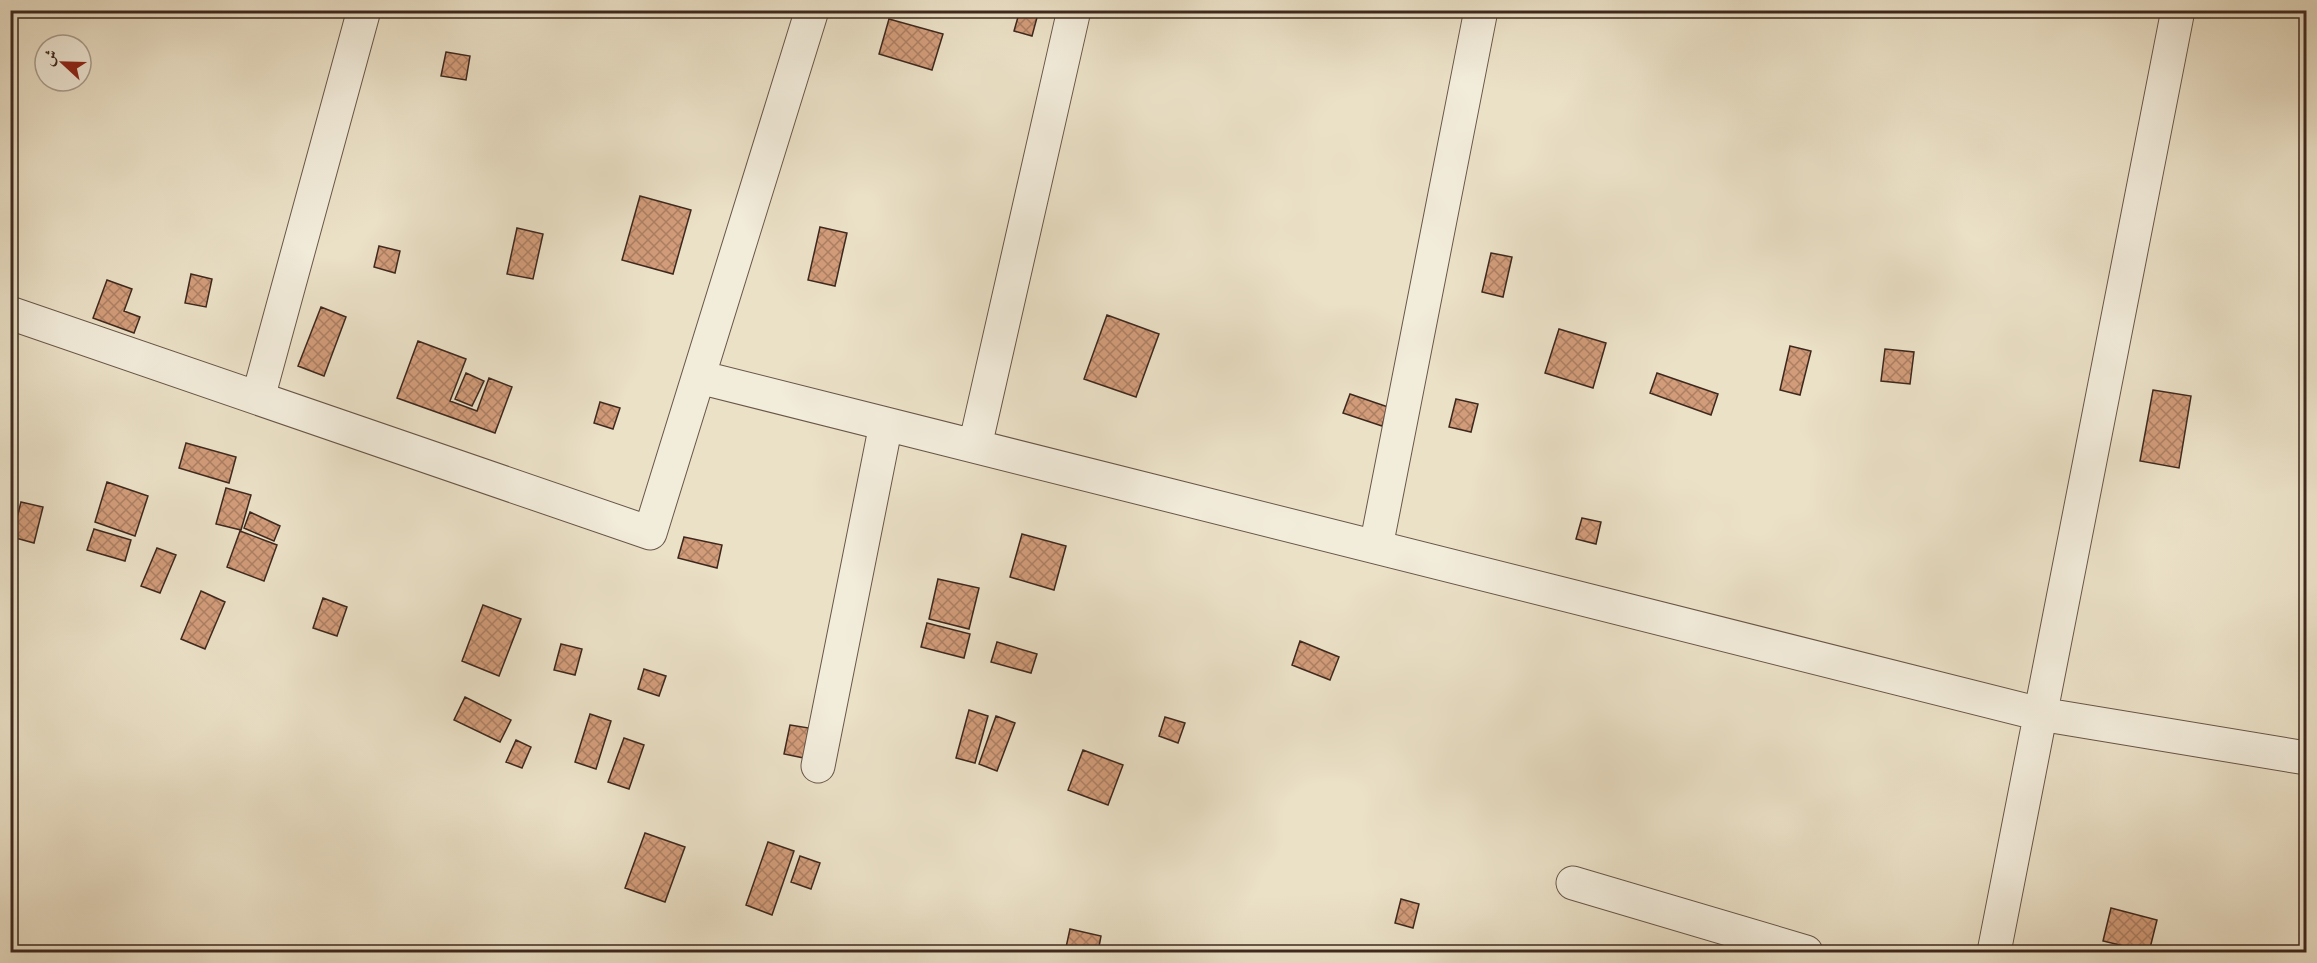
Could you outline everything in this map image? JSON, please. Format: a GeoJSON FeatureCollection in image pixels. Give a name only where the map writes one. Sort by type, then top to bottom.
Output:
{"type":"FeatureCollection","features":[{"type":"Feature","properties":{"kind":"street"},"geometry":{"type":"LineString","coordinates":[[258,398],[364,10]]}},
{"type":"Feature","properties":{"kind":"street"},"geometry":{"type":"LineString","coordinates":[[10,313],[650,533],[812,10]]}},
{"type":"Feature","properties":{"kind":"street"},"geometry":{"type":"LineString","coordinates":[[975,446],[1074,10]]}},
{"type":"Feature","properties":{"kind":"street"},"geometry":{"type":"LineString","coordinates":[[1376,547],[1481,10]]}},
{"type":"Feature","properties":{"kind":"street"},"geometry":{"type":"LineString","coordinates":[[1994,952],[2178,10]]}},
{"type":"Feature","properties":{"kind":"street"},"geometry":{"type":"LineString","coordinates":[[699,378],[2040,714],[2307,758]]}},
{"type":"Feature","properties":{"kind":"street"},"geometry":{"type":"LineString","coordinates":[[818,765],[886,424]]}},
{"type":"Feature","properties":{"kind":"street"},"geometry":{"type":"LineString","coordinates":[[1573,883],[1806,952]]}},
{"type":"Feature","properties":{"kind":"building"},"geometry":{"type":"Polygon","coordinates":[[[1020,10],[1039,10],[1032,36],[1014,31],[1020,10]]]}},
{"type":"Feature","properties":{"kind":"building"},"geometry":{"type":"Polygon","coordinates":[[[889,19],[943,34],[932,70],[879,54],[889,19]]]}},
{"type":"Feature","properties":{"kind":"building"},"geometry":{"type":"Polygon","coordinates":[[[446,52],[470,56],[466,80],[441,76],[446,52]]]}},
{"type":"Feature","properties":{"kind":"building"},"geometry":{"type":"Polygon","coordinates":[[[640,196],[691,210],[673,274],[622,260],[640,196]]]}},
{"type":"Feature","properties":{"kind":"building"},"geometry":{"type":"Polygon","coordinates":[[[820,227],[847,233],[835,286],[808,280],[820,227]]]}},
{"type":"Feature","properties":{"kind":"building"},"geometry":{"type":"Polygon","coordinates":[[[517,228],[543,234],[533,279],[507,274],[517,228]]]}},
{"type":"Feature","properties":{"kind":"building"},"geometry":{"type":"Polygon","coordinates":[[[379,246],[400,251],[395,273],[374,267],[379,246]]]}},
{"type":"Feature","properties":{"kind":"building"},"geometry":{"type":"Polygon","coordinates":[[[1491,253],[1512,257],[1503,297],[1482,292],[1491,253]]]}},
{"type":"Feature","properties":{"kind":"building"},"geometry":{"type":"Polygon","coordinates":[[[191,274],[212,279],[206,307],[185,303],[191,274]]]}},
{"type":"Feature","properties":{"kind":"building"},"geometry":{"type":"Polygon","coordinates":[[[107,280],[132,289],[124,311],[140,317],[134,333],[93,318],[107,280]]]}},
{"type":"Feature","properties":{"kind":"building"},"geometry":{"type":"Polygon","coordinates":[[[321,307],[346,317],[324,376],[298,366],[321,307]]]}},
{"type":"Feature","properties":{"kind":"building"},"geometry":{"type":"Polygon","coordinates":[[[1107,315],[1159,334],[1136,397],[1084,379],[1107,315]]]}},
{"type":"Feature","properties":{"kind":"building"},"geometry":{"type":"Polygon","coordinates":[[[1559,329],[1606,343],[1593,388],[1545,373],[1559,329]]]}},
{"type":"Feature","properties":{"kind":"building"},"geometry":{"type":"Polygon","coordinates":[[[418,341],[466,359],[450,401],[477,411],[489,378],[512,387],[495,433],[397,398],[418,341]]]}},
{"type":"Feature","properties":{"kind":"building"},"geometry":{"type":"Polygon","coordinates":[[[1790,346],[1811,351],[1800,395],[1780,390],[1790,346]]]}},
{"type":"Feature","properties":{"kind":"building"},"geometry":{"type":"Polygon","coordinates":[[[1885,349],[1914,352],[1910,384],[1881,381],[1885,349]]]}},
{"type":"Feature","properties":{"kind":"building"},"geometry":{"type":"Polygon","coordinates":[[[466,373],[484,381],[472,406],[455,399],[466,373]]]}},
{"type":"Feature","properties":{"kind":"building"},"geometry":{"type":"Polygon","coordinates":[[[1657,373],[1718,394],[1711,415],[1650,393],[1657,373]]]}},
{"type":"Feature","properties":{"kind":"building"},"geometry":{"type":"Polygon","coordinates":[[[2153,390],[2191,396],[2179,468],[2140,461],[2153,390]]]}},
{"type":"Feature","properties":{"kind":"building"},"geometry":{"type":"Polygon","coordinates":[[[1350,394],[1388,407],[1382,426],[1343,413],[1350,394]]]}},
{"type":"Feature","properties":{"kind":"building"},"geometry":{"type":"Polygon","coordinates":[[[1456,399],[1478,404],[1471,432],[1449,427],[1456,399]]]}},
{"type":"Feature","properties":{"kind":"building"},"geometry":{"type":"Polygon","coordinates":[[[600,402],[620,408],[613,429],[594,423],[600,402]]]}},
{"type":"Feature","properties":{"kind":"building"},"geometry":{"type":"Polygon","coordinates":[[[186,443],[236,457],[229,483],[179,468],[186,443]]]}},
{"type":"Feature","properties":{"kind":"building"},"geometry":{"type":"Polygon","coordinates":[[[107,482],[148,496],[135,536],[95,522],[107,482]]]}},
{"type":"Feature","properties":{"kind":"building"},"geometry":{"type":"Polygon","coordinates":[[[226,488],[251,495],[241,530],[216,524],[226,488]]]}},
{"type":"Feature","properties":{"kind":"building"},"geometry":{"type":"Polygon","coordinates":[[[21,502],[43,507],[34,543],[12,537],[21,502]]]}},
{"type":"Feature","properties":{"kind":"building"},"geometry":{"type":"Polygon","coordinates":[[[250,512],[280,526],[274,541],[244,528],[250,512]]]}},
{"type":"Feature","properties":{"kind":"building"},"geometry":{"type":"Polygon","coordinates":[[[1582,518],[1601,522],[1596,544],[1576,539],[1582,518]]]}},
{"type":"Feature","properties":{"kind":"building"},"geometry":{"type":"Polygon","coordinates":[[[94,529],[131,540],[125,561],[87,550],[94,529]]]}},
{"type":"Feature","properties":{"kind":"building"},"geometry":{"type":"Polygon","coordinates":[[[240,531],[277,545],[264,581],[227,567],[240,531]]]}},
{"type":"Feature","properties":{"kind":"building"},"geometry":{"type":"Polygon","coordinates":[[[1022,534],[1066,546],[1054,590],[1010,577],[1022,534]]]}},
{"type":"Feature","properties":{"kind":"building"},"geometry":{"type":"Polygon","coordinates":[[[684,537],[722,545],[717,568],[678,558],[684,537]]]}},
{"type":"Feature","properties":{"kind":"building"},"geometry":{"type":"Polygon","coordinates":[[[157,548],[176,555],[160,593],[141,586],[157,548]]]}},
{"type":"Feature","properties":{"kind":"building"},"geometry":{"type":"Polygon","coordinates":[[[938,579],[979,588],[969,629],[929,619],[938,579]]]}},
{"type":"Feature","properties":{"kind":"building"},"geometry":{"type":"Polygon","coordinates":[[[201,591],[225,602],[205,649],[181,639],[201,591]]]}},
{"type":"Feature","properties":{"kind":"building"},"geometry":{"type":"Polygon","coordinates":[[[323,598],[347,607],[337,636],[313,628],[323,598]]]}},
{"type":"Feature","properties":{"kind":"building"},"geometry":{"type":"Polygon","coordinates":[[[483,605],[521,619],[499,676],[462,661],[483,605]]]}},
{"type":"Feature","properties":{"kind":"building"},"geometry":{"type":"Polygon","coordinates":[[[927,623],[970,634],[964,658],[921,647],[927,623]]]}},
{"type":"Feature","properties":{"kind":"building"},"geometry":{"type":"Polygon","coordinates":[[[1300,641],[1339,657],[1330,680],[1292,665],[1300,641]]]}},
{"type":"Feature","properties":{"kind":"building"},"geometry":{"type":"Polygon","coordinates":[[[997,642],[1037,654],[1031,673],[991,662],[997,642]]]}},
{"type":"Feature","properties":{"kind":"building"},"geometry":{"type":"Polygon","coordinates":[[[561,644],[582,649],[575,675],[554,670],[561,644]]]}},
{"type":"Feature","properties":{"kind":"building"},"geometry":{"type":"Polygon","coordinates":[[[644,669],[666,676],[659,696],[638,689],[644,669]]]}},
{"type":"Feature","properties":{"kind":"building"},"geometry":{"type":"Polygon","coordinates":[[[465,697],[511,720],[500,742],[454,720],[465,697]]]}},
{"type":"Feature","properties":{"kind":"building"},"geometry":{"type":"Polygon","coordinates":[[[969,710],[988,716],[975,763],[956,758],[969,710]]]}},
{"type":"Feature","properties":{"kind":"building"},"geometry":{"type":"Polygon","coordinates":[[[590,714],[611,721],[596,769],[575,762],[590,714]]]}},
{"type":"Feature","properties":{"kind":"building"},"geometry":{"type":"Polygon","coordinates":[[[996,716],[1015,723],[997,771],[979,764],[996,716]]]}},
{"type":"Feature","properties":{"kind":"building"},"geometry":{"type":"Polygon","coordinates":[[[1165,717],[1185,723],[1178,743],[1159,736],[1165,717]]]}},
{"type":"Feature","properties":{"kind":"building"},"geometry":{"type":"Polygon","coordinates":[[[790,725],[809,728],[804,758],[784,754],[790,725]]]}},
{"type":"Feature","properties":{"kind":"building"},"geometry":{"type":"Polygon","coordinates":[[[624,738],[644,745],[629,789],[608,782],[624,738]]]}},
{"type":"Feature","properties":{"kind":"building"},"geometry":{"type":"Polygon","coordinates":[[[516,740],[531,747],[522,768],[506,762],[516,740]]]}},
{"type":"Feature","properties":{"kind":"building"},"geometry":{"type":"Polygon","coordinates":[[[1083,750],[1123,765],[1108,805],[1068,790],[1083,750]]]}},
{"type":"Feature","properties":{"kind":"building"},"geometry":{"type":"Polygon","coordinates":[[[645,833],[685,847],[665,902],[625,888],[645,833]]]}},
{"type":"Feature","properties":{"kind":"building"},"geometry":{"type":"Polygon","coordinates":[[[768,842],[794,851],[772,915],[746,905],[768,842]]]}},
{"type":"Feature","properties":{"kind":"building"},"geometry":{"type":"Polygon","coordinates":[[[800,856],[820,863],[811,889],[791,882],[800,856]]]}},
{"type":"Feature","properties":{"kind":"building"},"geometry":{"type":"Polygon","coordinates":[[[1401,899],[1419,904],[1413,928],[1395,923],[1401,899]]]}},
{"type":"Feature","properties":{"kind":"building"},"geometry":{"type":"Polygon","coordinates":[[[2111,908],[2157,920],[2149,952],[2103,941],[2111,908]]]}},
{"type":"Feature","properties":{"kind":"building"},"geometry":{"type":"Polygon","coordinates":[[[1070,929],[1101,936],[1098,952],[1065,952],[1070,929]]]}}]}
